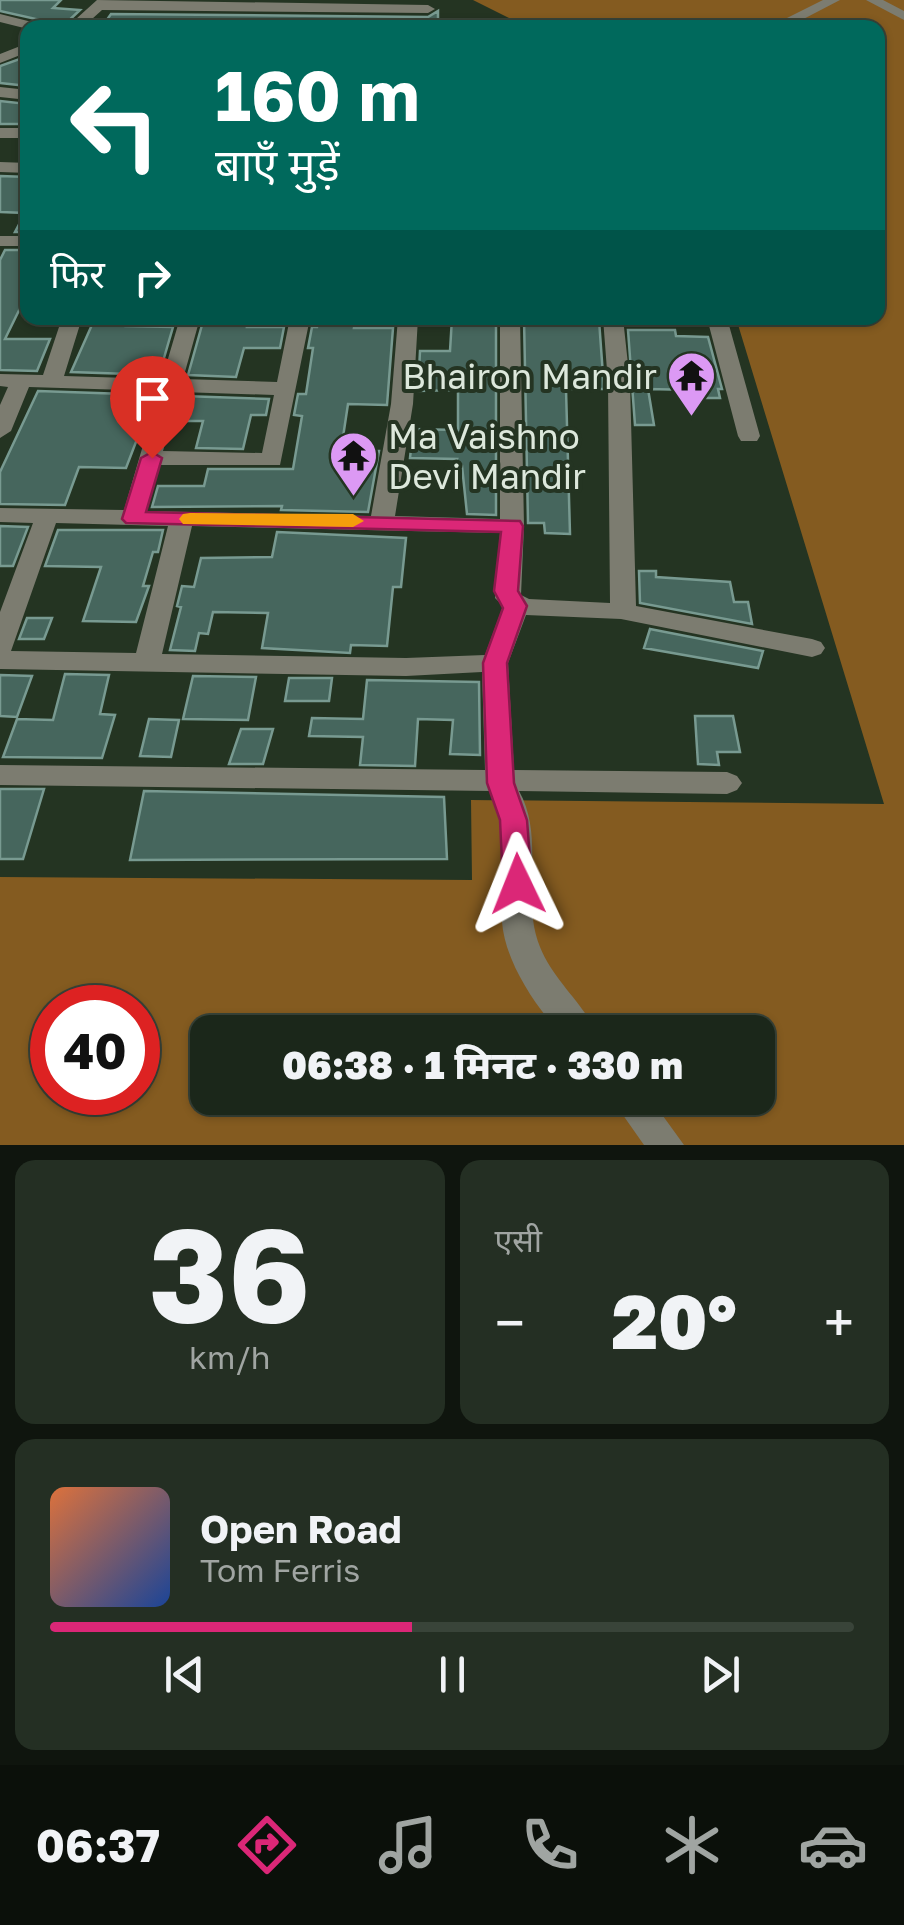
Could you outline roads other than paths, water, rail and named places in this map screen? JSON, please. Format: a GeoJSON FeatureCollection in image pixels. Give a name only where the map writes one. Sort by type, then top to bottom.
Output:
{"type":"FeatureCollection","features":[{"type":"Feature","properties":{"kind":"street"},"geometry":{"type":"LineString","coordinates":[[794,20],[833,0]]}},
{"type":"Feature","properties":{"kind":"street"},"geometry":{"type":"LineString","coordinates":[[873,0],[904,16]]}},
{"type":"Feature","properties":{"kind":"street"},"geometry":{"type":"LineString","coordinates":[[82,20],[102,3],[428,9]]}},
{"type":"Feature","properties":{"kind":"street"},"geometry":{"type":"LineString","coordinates":[[51,382],[70,325]]}},
{"type":"Feature","properties":{"kind":"street"},"geometry":{"type":"LineString","coordinates":[[133,519],[188,325]]}},
{"type":"Feature","properties":{"kind":"street"},"geometry":{"type":"LineString","coordinates":[[152,458],[272,460],[299,325]]}},
{"type":"Feature","properties":{"kind":"street"},"geometry":{"type":"LineString","coordinates":[[382,521],[402,404],[408,325]]}},
{"type":"Feature","properties":{"kind":"street"},"geometry":{"type":"LineString","coordinates":[[510,325],[512,526],[506,591],[510,602],[516,606],[621,611],[812,648]]}},
{"type":"Feature","properties":{"kind":"street"},"geometry":{"type":"LineString","coordinates":[[614,325],[619,383],[621,611]]}},
{"type":"Feature","properties":{"kind":"street"},"geometry":{"type":"LineString","coordinates":[[719,325],[749,436]]}},
{"type":"Feature","properties":{"kind":"street"},"geometry":{"type":"LineString","coordinates":[[0,431],[10,381],[286,389]]}},
{"type":"Feature","properties":{"kind":"street"},"geometry":{"type":"LineString","coordinates":[[0,514],[512,526]]}},
{"type":"Feature","properties":{"kind":"street"},"geometry":{"type":"LineString","coordinates":[[0,648],[47,516]]}},
{"type":"Feature","properties":{"kind":"street"},"geometry":{"type":"LineString","coordinates":[[147,662],[182,519]]}},
{"type":"Feature","properties":{"kind":"street"},"geometry":{"type":"LineString","coordinates":[[516,606],[495,663],[500,783],[510,803],[517,844],[518,924],[523,947],[564,1015]]}},
{"type":"Feature","properties":{"kind":"street"},"geometry":{"type":"LineString","coordinates":[[0,660],[406,667],[495,663]]}},
{"type":"Feature","properties":{"kind":"street"},"geometry":{"type":"LineString","coordinates":[[0,775],[727,783]]}},
{"type":"Feature","properties":{"kind":"street"},"geometry":{"type":"LineString","coordinates":[[642,1115],[666,1145]]}},
{"type":"Feature","properties":{"kind":"place","name":"Bhairon Mandir"},"geometry":{"type":"Point","coordinates":[692,418]}},
{"type":"Feature","properties":{"kind":"place","name":"Ma Vaishno Devi Mandir"},"geometry":{"type":"Point","coordinates":[353,498]}}]}
